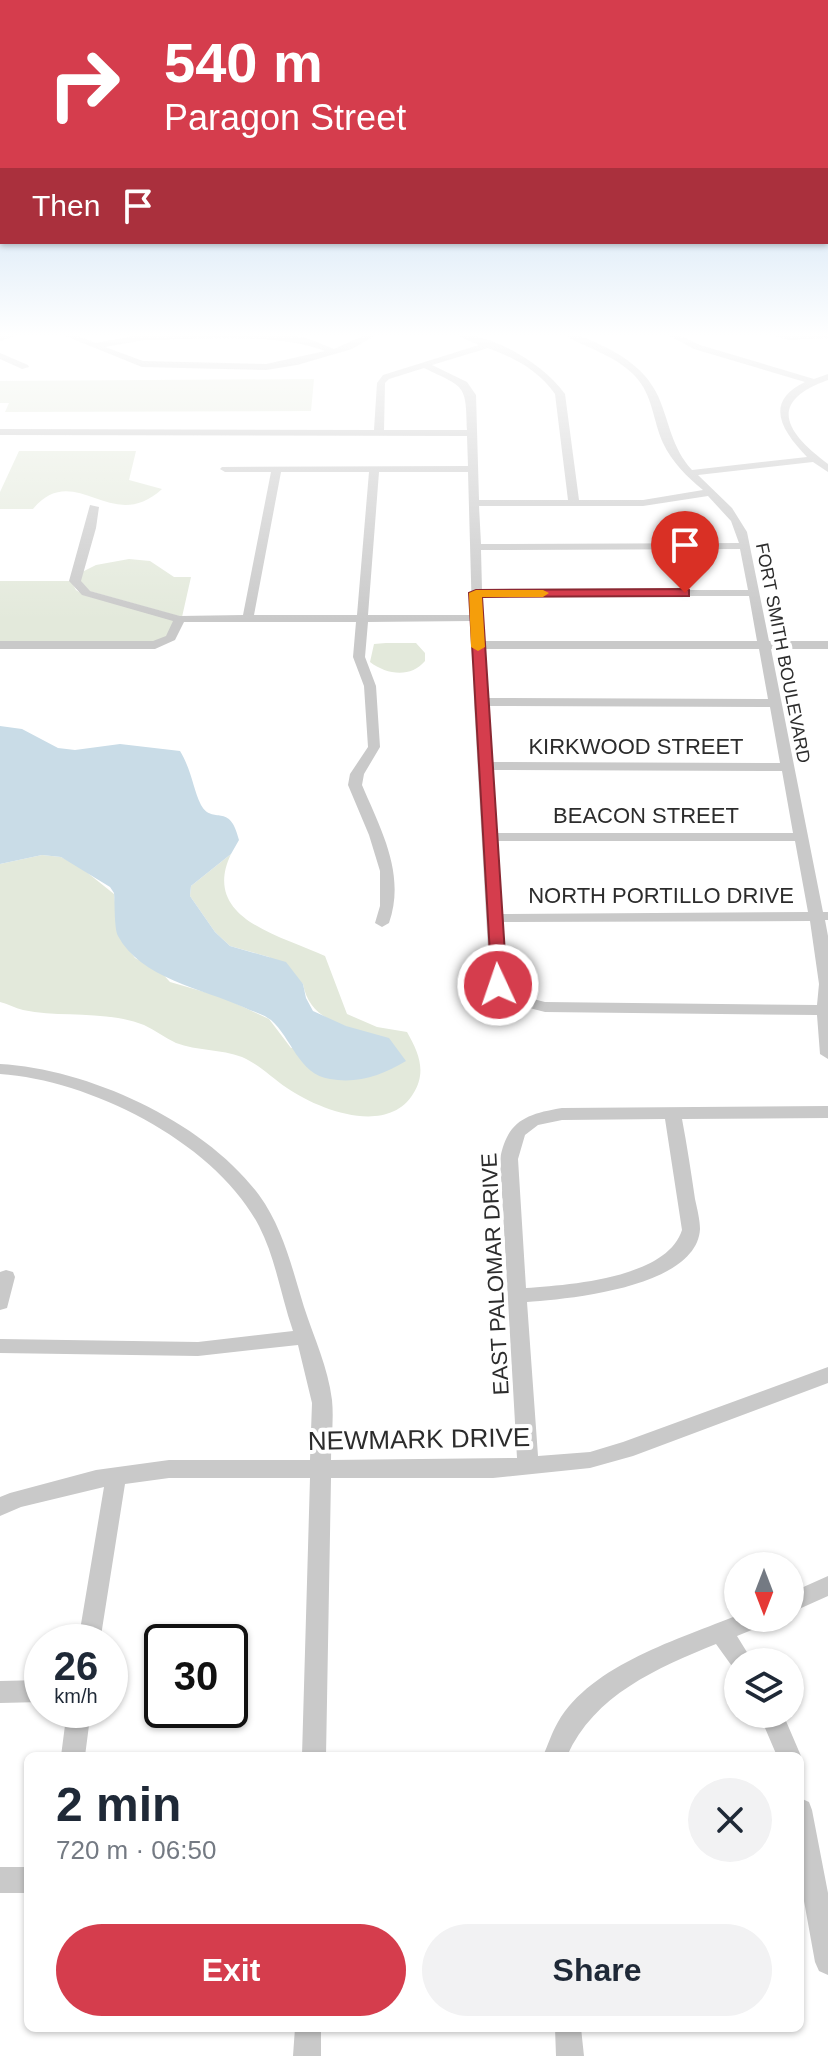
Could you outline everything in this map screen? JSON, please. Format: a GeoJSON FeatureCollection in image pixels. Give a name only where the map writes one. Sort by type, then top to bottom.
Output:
{"type":"FeatureCollection","features":[{"type":"Feature","properties":{"kind":"street"},"geometry":{"type":"LineString","coordinates":[[379,429],[379,433]]}},
{"type":"Feature","properties":{"kind":"street"},"geometry":{"type":"LineString","coordinates":[[472,429],[480,702],[498,985],[506,994],[525,1004],[545,1007],[824,1010]]}},
{"type":"Feature","properties":{"kind":"street"},"geometry":{"type":"LineString","coordinates":[[564,429],[574,504]]}},
{"type":"Feature","properties":{"kind":"street","name":"FORT SMITH BOULEVARD"},"geometry":{"type":"LineString","coordinates":[[664,429],[670,446],[690,473],[736,518],[744,546],[787,767],[822,916],[828,1054]]}},
{"type":"Feature","properties":{"kind":"street"},"geometry":{"type":"LineString","coordinates":[[791,429],[792,435],[813,459],[828,469]]}},
{"type":"Feature","properties":{"kind":"street"},"geometry":{"type":"LineString","coordinates":[[0,432],[472,433]]}},
{"type":"Feature","properties":{"kind":"street"},"geometry":{"type":"LineString","coordinates":[[690,473],[813,459]]}},
{"type":"Feature","properties":{"kind":"street"},"geometry":{"type":"LineString","coordinates":[[225,469],[472,469]]}},
{"type":"Feature","properties":{"kind":"street"},"geometry":{"type":"LineString","coordinates":[[374,469],[359,657],[370,686],[374,747],[357,774],[355,785],[389,876],[387,913],[382,923]]}},
{"type":"Feature","properties":{"kind":"street"},"geometry":{"type":"LineString","coordinates":[[248,618],[276,470]]}},
{"type":"Feature","properties":{"kind":"street"},"geometry":{"type":"LineString","coordinates":[[474,503],[643,503],[712,492]]}},
{"type":"Feature","properties":{"kind":"street"},"geometry":{"type":"LineString","coordinates":[[94,507],[75,581],[86,593],[180,619],[477,618]]}},
{"type":"Feature","properties":{"kind":"street"},"geometry":{"type":"LineString","coordinates":[[475,547],[744,546]]}},
{"type":"Feature","properties":{"kind":"street"},"geometry":{"type":"LineString","coordinates":[[476,593],[754,593]]}},
{"type":"Feature","properties":{"kind":"street"},"geometry":{"type":"LineString","coordinates":[[0,645],[155,645],[171,638],[180,619]]}},
{"type":"Feature","properties":{"kind":"street"},"geometry":{"type":"LineString","coordinates":[[478,645],[828,645]]}},
{"type":"Feature","properties":{"kind":"street"},"geometry":{"type":"LineString","coordinates":[[480,702],[776,703]]}},
{"type":"Feature","properties":{"kind":"street","name":"KIRKWOOD STREET"},"geometry":{"type":"LineString","coordinates":[[485,766],[787,767]]}},
{"type":"Feature","properties":{"kind":"street","name":"BEACON STREET"},"geometry":{"type":"LineString","coordinates":[[490,837],[803,837]]}},
{"type":"Feature","properties":{"kind":"street","name":"NORTH PORTILLO DRIVE"},"geometry":{"type":"LineString","coordinates":[[495,918],[822,916]]}},
{"type":"Feature","properties":{"kind":"street"},"geometry":{"type":"LineString","coordinates":[[0,1069],[41,1073],[116,1098],[200,1147],[233,1176],[268,1226],[304,1337],[318,1369],[322,1468],[314,1752]]}},
{"type":"Feature","properties":{"kind":"street"},"geometry":{"type":"LineString","coordinates":[[518,1296],[572,1293],[633,1275],[663,1266],[685,1246],[691,1230],[673,1113],[828,1112]]}},
{"type":"Feature","properties":{"kind":"street","name":"EAST PALOMAR DRIVE"},"geometry":{"type":"LineString","coordinates":[[528,1466],[509,1159],[518,1129],[528,1120],[562,1114],[673,1113]]}},
{"type":"Feature","properties":{"kind":"street"},"geometry":{"type":"LineString","coordinates":[[0,1303],[6,1277]]}},
{"type":"Feature","properties":{"kind":"street"},"geometry":{"type":"LineString","coordinates":[[0,1346],[198,1349],[304,1337]]}},
{"type":"Feature","properties":{"kind":"street","name":"NEWMARK DRIVE"},"geometry":{"type":"LineString","coordinates":[[0,1507],[17,1499],[116,1475],[169,1469],[493,1469],[590,1460],[626,1450],[828,1375]]}},
{"type":"Feature","properties":{"kind":"street"},"geometry":{"type":"LineString","coordinates":[[92,1624],[116,1475]]}},
{"type":"Feature","properties":{"kind":"street"},"geometry":{"type":"LineString","coordinates":[[804,1597],[828,1586]]}},
{"type":"Feature","properties":{"kind":"street"},"geometry":{"type":"LineString","coordinates":[[557,1752],[567,1728],[589,1700],[616,1679],[724,1632]]}},
{"type":"Feature","properties":{"kind":"street"},"geometry":{"type":"LineString","coordinates":[[721,1633],[732,1648]]}},
{"type":"Feature","properties":{"kind":"street"},"geometry":{"type":"LineString","coordinates":[[0,1692],[24,1691]]}},
{"type":"Feature","properties":{"kind":"street"},"geometry":{"type":"LineString","coordinates":[[74,1752],[77,1728]]}},
{"type":"Feature","properties":{"kind":"street"},"geometry":{"type":"LineString","coordinates":[[777,1728],[787,1752]]}},
{"type":"Feature","properties":{"kind":"street"},"geometry":{"type":"LineString","coordinates":[[804,1832],[828,1962]]}},
{"type":"Feature","properties":{"kind":"street"},"geometry":{"type":"LineString","coordinates":[[0,1880],[24,1880]]}},
{"type":"Feature","properties":{"kind":"street"},"geometry":{"type":"LineString","coordinates":[[307,2056],[308,2032]]}},
{"type":"Feature","properties":{"kind":"street"},"geometry":{"type":"LineString","coordinates":[[568,2032],[570,2056]]}},
{"type":"Feature","properties":{"kind":"shaded area"},"geometry":{"type":"Polygon","coordinates":[[[19,451],[136,451],[129,480],[162,489],[144,501],[126,505],[64,491],[49,496],[33,509],[0,509],[0,492],[19,451]]]}},
{"type":"Feature","properties":{"kind":"shaded area"},"geometry":{"type":"Polygon","coordinates":[[[129,559],[150,561],[174,577],[191,577],[182,617],[89,591],[79,581],[82,572],[96,565],[129,559]]]}},
{"type":"Feature","properties":{"kind":"shaded area"},"geometry":{"type":"Polygon","coordinates":[[[0,581],[71,581],[76,590],[84,595],[174,620],[167,637],[159,642],[0,643],[0,581]]]}},
{"type":"Feature","properties":{"kind":"shaded area"},"geometry":{"type":"Polygon","coordinates":[[[416,643],[425,653],[425,661],[406,672],[384,670],[370,662],[374,644],[416,643]]]}},
{"type":"Feature","properties":{"kind":"shaded area"},"geometry":{"type":"Polygon","coordinates":[[[231,854],[224,876],[227,895],[236,910],[268,932],[325,956],[347,1014],[377,1027],[407,1032],[418,1055],[420,1078],[413,1094],[401,1107],[387,1114],[370,1116],[334,1111],[287,1088],[242,1057],[176,1043],[129,1020],[23,1010],[0,1002],[0,864],[42,855],[61,857],[79,866],[114,894],[119,936],[135,958],[160,971],[170,982],[222,997],[269,1019],[291,1048],[365,1033],[325,1017],[311,1004],[303,984],[269,957],[230,946],[215,932],[190,896],[191,886],[231,854]]]}},
{"type":"Feature","properties":{"kind":"water"},"geometry":{"type":"Polygon","coordinates":[[[0,726],[22,729],[58,748],[75,750],[120,744],[180,751],[201,805],[211,814],[231,821],[239,840],[231,854],[191,886],[190,896],[215,932],[230,946],[286,962],[303,984],[313,1011],[346,1026],[389,1038],[406,1061],[360,1079],[340,1080],[319,1076],[303,1063],[268,1018],[174,980],[141,962],[118,936],[114,893],[110,887],[61,857],[42,855],[0,864],[0,726]]]}},
{"type":"Feature","properties":{"kind":"slow traffic"},"geometry":{"type":"LineString","coordinates":[[478,647],[476,593],[543,593]]}},
{"type":"Feature","properties":{"kind":"route"},"geometry":{"type":"LineString","coordinates":[[498,985],[476,593],[685,593]]}}]}
